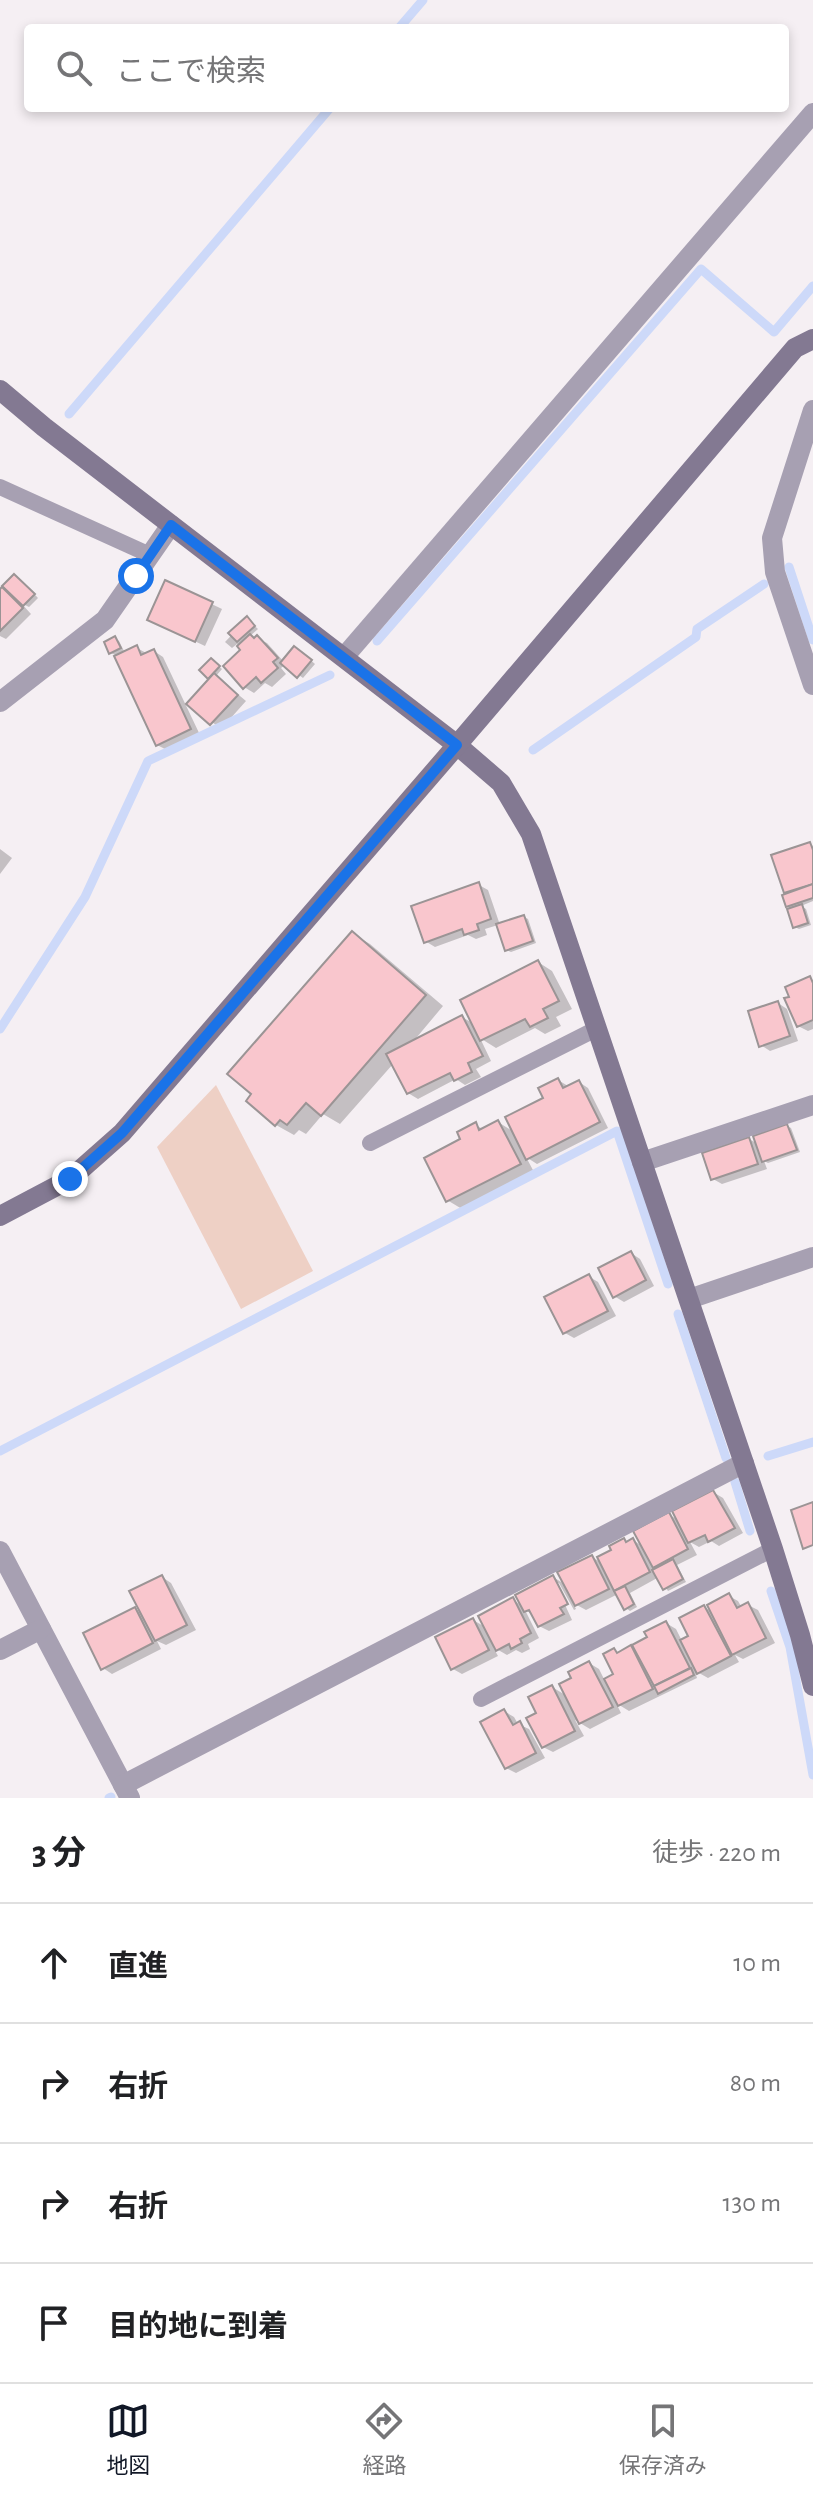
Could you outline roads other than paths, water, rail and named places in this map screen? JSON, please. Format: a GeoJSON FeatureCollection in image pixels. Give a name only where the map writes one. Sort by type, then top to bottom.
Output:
{"type":"FeatureCollection","features":[{"type":"Feature","properties":{"kind":"street"},"geometry":{"type":"LineString","coordinates":[[344,657],[813,113]]}},
{"type":"Feature","properties":{"kind":"street"},"geometry":{"type":"LineString","coordinates":[[0,1216],[70,1179],[122,1133],[795,348],[813,339]]}},
{"type":"Feature","properties":{"kind":"street"},"geometry":{"type":"LineString","coordinates":[[0,390],[457,745],[501,783],[531,834],[773,1549],[807,1633],[813,1686]]}},
{"type":"Feature","properties":{"kind":"street"},"geometry":{"type":"LineString","coordinates":[[811,674],[775,572],[772,538],[813,410]]}},
{"type":"Feature","properties":{"kind":"street"},"geometry":{"type":"LineString","coordinates":[[0,702],[105,620],[171,525]]}},
{"type":"Feature","properties":{"kind":"street"},"geometry":{"type":"LineString","coordinates":[[642,1162],[813,1105]]}},
{"type":"Feature","properties":{"kind":"street"},"geometry":{"type":"LineString","coordinates":[[689,1299],[813,1257]]}},
{"type":"Feature","properties":{"kind":"street"},"geometry":{"type":"LineString","coordinates":[[0,1551],[126,1791],[744,1463]]}},
{"type":"Feature","properties":{"kind":"street"},"geometry":{"type":"LineString","coordinates":[[0,1650],[41,1629]]}},
{"type":"Feature","properties":{"kind":"lane"},"geometry":{"type":"LineString","coordinates":[[0,487],[150,555]]}},
{"type":"Feature","properties":{"kind":"lane"},"geometry":{"type":"LineString","coordinates":[[370,1143],[596,1029]]}},
{"type":"Feature","properties":{"kind":"lane"},"geometry":{"type":"LineString","coordinates":[[481,1699],[773,1549]]}},
{"type":"Feature","properties":{"kind":"waterway"},"geometry":{"type":"LineString","coordinates":[[402,24],[423,0]]}},
{"type":"Feature","properties":{"kind":"waterway"},"geometry":{"type":"LineString","coordinates":[[69,414],[327,112]]}},
{"type":"Feature","properties":{"kind":"waterway"},"geometry":{"type":"LineString","coordinates":[[377,641],[701,269],[774,332],[813,286]]}},
{"type":"Feature","properties":{"kind":"waterway"},"geometry":{"type":"LineString","coordinates":[[789,567],[813,640]]}},
{"type":"Feature","properties":{"kind":"waterway"},"geometry":{"type":"LineString","coordinates":[[533,750],[696,637],[697,629],[764,584]]}},
{"type":"Feature","properties":{"kind":"waterway"},"geometry":{"type":"LineString","coordinates":[[0,1029],[85,897],[148,761],[330,675]]}},
{"type":"Feature","properties":{"kind":"waterway"},"geometry":{"type":"LineString","coordinates":[[0,1451],[617,1131],[668,1284]]}},
{"type":"Feature","properties":{"kind":"waterway"},"geometry":{"type":"LineString","coordinates":[[678,1314],[726,1458]]}},
{"type":"Feature","properties":{"kind":"waterway"},"geometry":{"type":"LineString","coordinates":[[768,1456],[813,1442]]}},
{"type":"Feature","properties":{"kind":"waterway"},"geometry":{"type":"LineString","coordinates":[[735,1482],[750,1531]]}},
{"type":"Feature","properties":{"kind":"waterway"},"geometry":{"type":"LineString","coordinates":[[771,1591],[790,1647],[813,1775]]}}]}
